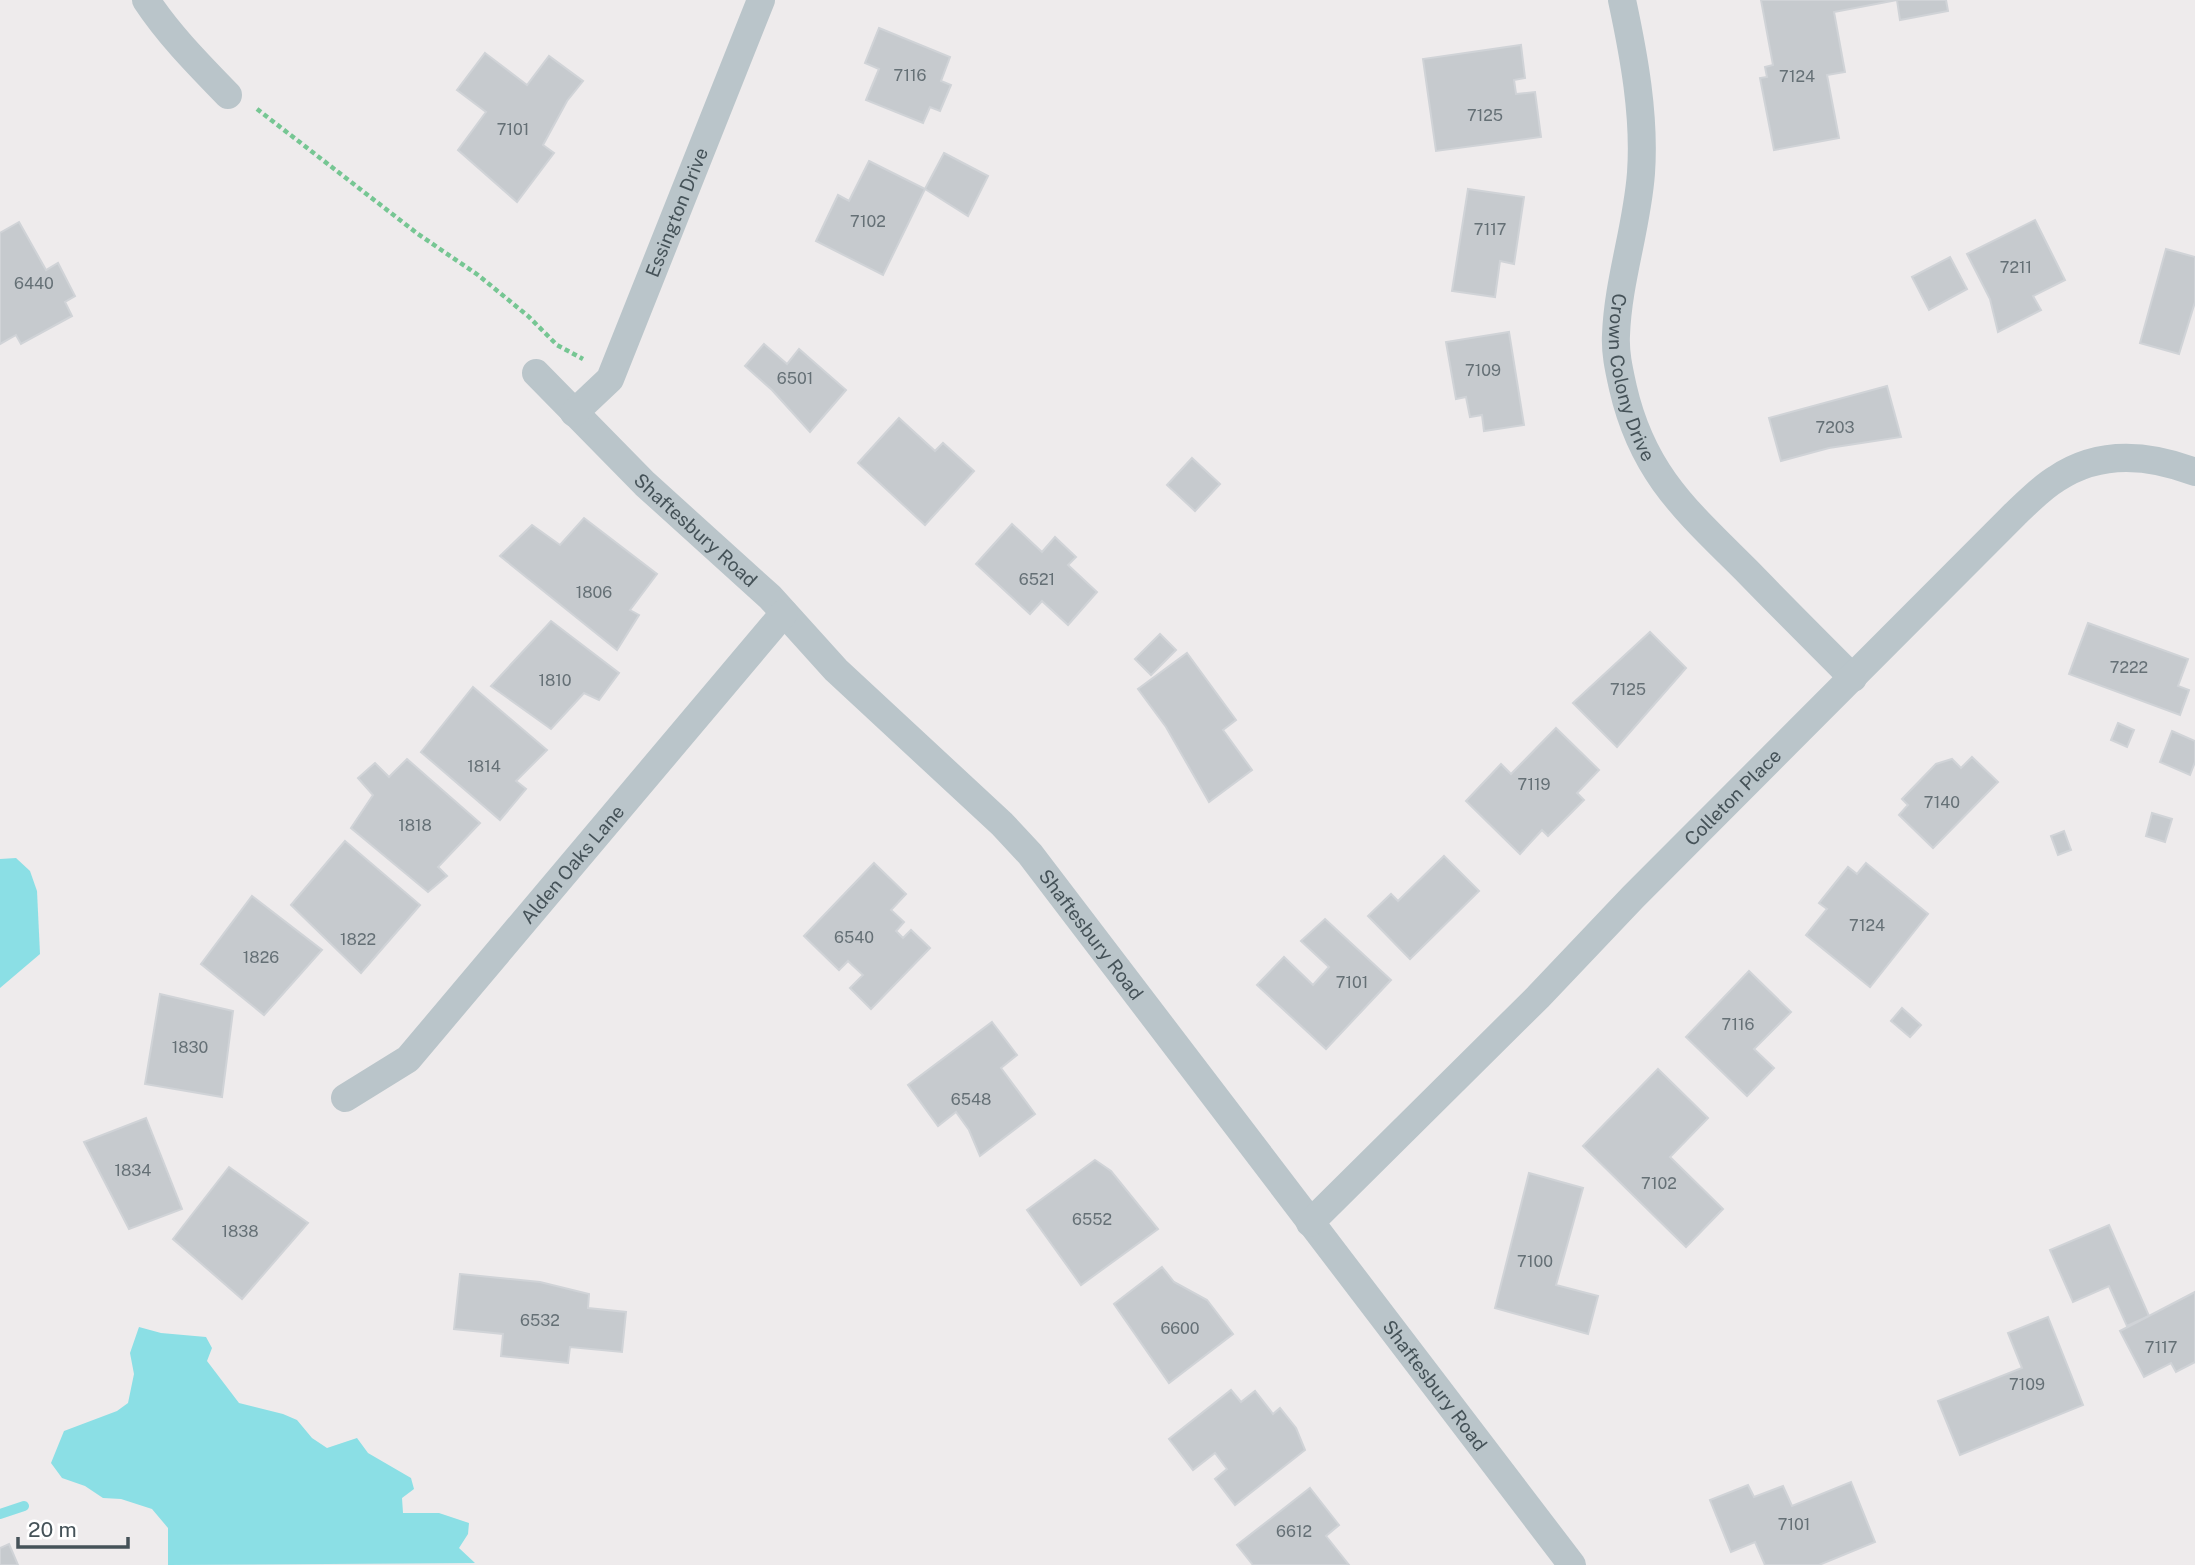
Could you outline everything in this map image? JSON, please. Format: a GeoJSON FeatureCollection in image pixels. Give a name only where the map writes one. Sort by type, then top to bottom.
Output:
{"type":"FeatureCollection","features":[{"type":"Feature","properties":{"kind":"street"},"geometry":{"type":"LineString","coordinates":[[146,0],[195,61],[228,95]]}},
{"type":"Feature","properties":{"kind":"street","name":"Essington Drive"},"geometry":{"type":"LineString","coordinates":[[575,413],[610,379],[761,0]]}},
{"type":"Feature","properties":{"kind":"street","name":"Crown Colony Drive"},"geometry":{"type":"LineString","coordinates":[[1622,0],[1633,51],[1641,131],[1641,173],[1632,239],[1620,286],[1616,337],[1617,363],[1630,418],[1648,458],[1675,499],[1853,678]]}},
{"type":"Feature","properties":{"kind":"street","name":"Shaftesbury Road"},"geometry":{"type":"LineString","coordinates":[[536,373],[645,484],[784,613],[836,670],[1002,824],[1030,854],[1572,1565]]}},
{"type":"Feature","properties":{"kind":"street","name":"Colleton Place"},"geometry":{"type":"LineString","coordinates":[[1310,1223],[1538,997],[1633,897],[2015,514],[2053,481],[2070,470],[2089,463],[2127,457],[2166,461],[2195,472]]}},
{"type":"Feature","properties":{"kind":"street","name":"Alden Oaks Lane"},"geometry":{"type":"LineString","coordinates":[[345,1098],[408,1059],[784,613]]}},
{"type":"Feature","properties":{"kind":"path"},"geometry":{"type":"LineString","coordinates":[[228,95],[258,109],[418,234],[478,275],[528,316],[557,345],[583,359]]}},
{"type":"Feature","properties":{"kind":"water"},"geometry":{"type":"Polygon","coordinates":[[[16,858],[30,871],[37,891],[40,954],[0,988],[0,859],[16,858]]]}},
{"type":"Feature","properties":{"kind":"water"},"geometry":{"type":"Polygon","coordinates":[[[139,1327],[161,1333],[206,1337],[212,1348],[207,1361],[239,1403],[297,1420],[312,1438],[327,1448],[357,1438],[368,1453],[411,1478],[414,1489],[402,1498],[403,1513],[439,1513],[469,1523],[468,1534],[459,1548],[475,1563],[168,1565],[168,1528],[152,1509],[121,1499],[103,1498],[85,1486],[62,1478],[51,1463],[64,1431],[117,1411],[128,1403],[134,1374],[130,1353],[139,1327]]]}},
{"type":"Feature","properties":{"kind":"building"},"geometry":{"type":"Polygon","coordinates":[[[1761,0],[1897,0],[1834,12],[1845,72],[1827,75],[1839,138],[1774,150],[1760,78],[1767,77],[1765,67],[1773,65],[1761,0]]]}},
{"type":"Feature","properties":{"kind":"building"},"geometry":{"type":"Polygon","coordinates":[[[1897,0],[1946,0],[1948,11],[1900,20],[1897,0]]]}},
{"type":"Feature","properties":{"kind":"building"},"geometry":{"type":"Polygon","coordinates":[[[879,28],[950,57],[941,81],[951,85],[940,111],[930,107],[923,123],[866,100],[879,69],[865,63],[879,28]]]}},
{"type":"Feature","properties":{"kind":"building"},"geometry":{"type":"Polygon","coordinates":[[[1521,45],[1525,78],[1514,80],[1516,94],[1535,92],[1541,137],[1436,151],[1423,59],[1521,45]]]}},
{"type":"Feature","properties":{"kind":"building"},"geometry":{"type":"Polygon","coordinates":[[[485,53],[527,85],[549,56],[583,81],[567,101],[543,145],[554,153],[517,202],[458,150],[486,112],[457,90],[485,53]]]}},
{"type":"Feature","properties":{"kind":"building"},"geometry":{"type":"Polygon","coordinates":[[[944,153],[988,176],[968,216],[925,189],[944,153]]]}},
{"type":"Feature","properties":{"kind":"building"},"geometry":{"type":"Polygon","coordinates":[[[869,161],[925,189],[883,275],[816,241],[838,195],[849,201],[869,161]]]}},
{"type":"Feature","properties":{"kind":"building"},"geometry":{"type":"Polygon","coordinates":[[[1468,189],[1524,197],[1514,264],[1500,261],[1495,297],[1452,291],[1468,189]]]}},
{"type":"Feature","properties":{"kind":"building"},"geometry":{"type":"Polygon","coordinates":[[[2035,220],[2065,280],[2033,296],[2041,310],[1998,332],[1990,299],[1967,254],[2035,220]]]}},
{"type":"Feature","properties":{"kind":"building"},"geometry":{"type":"Polygon","coordinates":[[[19,222],[46,270],[58,263],[75,296],[65,302],[72,316],[21,344],[16,335],[0,344],[0,233],[19,222]]]}},
{"type":"Feature","properties":{"kind":"building"},"geometry":{"type":"Polygon","coordinates":[[[2166,249],[2195,257],[2195,302],[2179,354],[2140,343],[2166,249]]]}},
{"type":"Feature","properties":{"kind":"building"},"geometry":{"type":"Polygon","coordinates":[[[1950,257],[1967,289],[1929,310],[1912,277],[1950,257]]]}},
{"type":"Feature","properties":{"kind":"building"},"geometry":{"type":"Polygon","coordinates":[[[1509,332],[1524,425],[1484,431],[1482,415],[1470,417],[1466,397],[1456,399],[1446,342],[1509,332]]]}},
{"type":"Feature","properties":{"kind":"building"},"geometry":{"type":"Polygon","coordinates":[[[764,344],[787,364],[799,349],[846,390],[810,432],[772,390],[745,366],[764,344]]]}},
{"type":"Feature","properties":{"kind":"building"},"geometry":{"type":"Polygon","coordinates":[[[1887,386],[1901,437],[1829,448],[1781,461],[1769,418],[1887,386]]]}},
{"type":"Feature","properties":{"kind":"building"},"geometry":{"type":"Polygon","coordinates":[[[899,418],[935,451],[943,443],[974,471],[925,525],[858,463],[899,418]]]}},
{"type":"Feature","properties":{"kind":"building"},"geometry":{"type":"Polygon","coordinates":[[[1192,458],[1220,484],[1195,511],[1167,485],[1192,458]]]}},
{"type":"Feature","properties":{"kind":"building"},"geometry":{"type":"Polygon","coordinates":[[[584,518],[657,574],[630,610],[639,615],[617,650],[500,556],[532,525],[560,545],[584,518]]]}},
{"type":"Feature","properties":{"kind":"building"},"geometry":{"type":"Polygon","coordinates":[[[1012,524],[1042,552],[1055,537],[1076,557],[1068,565],[1097,592],[1068,625],[1042,601],[1030,614],[976,564],[1012,524]]]}},
{"type":"Feature","properties":{"kind":"building"},"geometry":{"type":"Polygon","coordinates":[[[551,621],[619,673],[599,700],[584,693],[551,729],[491,686],[551,621]]]}},
{"type":"Feature","properties":{"kind":"building"},"geometry":{"type":"Polygon","coordinates":[[[2088,623],[2188,659],[2178,686],[2189,690],[2180,715],[2069,674],[2088,623]]]}},
{"type":"Feature","properties":{"kind":"building"},"geometry":{"type":"Polygon","coordinates":[[[1650,632],[1686,668],[1617,747],[1573,703],[1650,632]]]}},
{"type":"Feature","properties":{"kind":"building"},"geometry":{"type":"Polygon","coordinates":[[[1160,634],[1176,650],[1151,675],[1135,659],[1160,634]]]}},
{"type":"Feature","properties":{"kind":"building"},"geometry":{"type":"Polygon","coordinates":[[[1187,653],[1236,720],[1223,730],[1252,770],[1209,802],[1166,727],[1138,689],[1187,653]]]}},
{"type":"Feature","properties":{"kind":"building"},"geometry":{"type":"Polygon","coordinates":[[[473,687],[547,750],[516,781],[526,789],[500,820],[421,752],[473,687]]]}},
{"type":"Feature","properties":{"kind":"building"},"geometry":{"type":"Polygon","coordinates":[[[2118,723],[2134,730],[2127,747],[2111,740],[2118,723]]]}},
{"type":"Feature","properties":{"kind":"building"},"geometry":{"type":"Polygon","coordinates":[[[1556,728],[1599,770],[1577,793],[1584,800],[1548,836],[1542,830],[1520,854],[1466,801],[1501,764],[1511,774],[1556,728]]]}},
{"type":"Feature","properties":{"kind":"building"},"geometry":{"type":"Polygon","coordinates":[[[2172,731],[2195,741],[2195,762],[2190,775],[2160,762],[2172,731]]]}},
{"type":"Feature","properties":{"kind":"building"},"geometry":{"type":"Polygon","coordinates":[[[1972,757],[1998,782],[1933,848],[1899,815],[1908,805],[1902,799],[1936,764],[1952,759],[1961,768],[1972,757]]]}},
{"type":"Feature","properties":{"kind":"building"},"geometry":{"type":"Polygon","coordinates":[[[407,759],[480,823],[438,867],[447,876],[428,892],[351,828],[373,795],[358,778],[375,763],[389,777],[407,759]]]}},
{"type":"Feature","properties":{"kind":"building"},"geometry":{"type":"Polygon","coordinates":[[[2152,813],[2172,819],[2165,842],[2146,836],[2152,813]]]}},
{"type":"Feature","properties":{"kind":"building"},"geometry":{"type":"Polygon","coordinates":[[[2064,831],[2071,850],[2058,855],[2051,836],[2064,831]]]}},
{"type":"Feature","properties":{"kind":"building"},"geometry":{"type":"Polygon","coordinates":[[[345,841],[420,905],[361,973],[291,905],[345,841]]]}},
{"type":"Feature","properties":{"kind":"building"},"geometry":{"type":"Polygon","coordinates":[[[1444,856],[1479,891],[1410,959],[1368,916],[1391,894],[1398,901],[1444,856]]]}},
{"type":"Feature","properties":{"kind":"building"},"geometry":{"type":"Polygon","coordinates":[[[874,863],[906,894],[891,910],[904,922],[896,931],[903,938],[911,930],[930,948],[871,1009],[850,988],[863,975],[848,961],[839,970],[804,936],[874,863]]]}},
{"type":"Feature","properties":{"kind":"building"},"geometry":{"type":"Polygon","coordinates":[[[1866,863],[1928,914],[1870,987],[1806,935],[1827,909],[1819,903],[1848,867],[1857,874],[1866,863]]]}},
{"type":"Feature","properties":{"kind":"building"},"geometry":{"type":"Polygon","coordinates":[[[252,896],[322,950],[264,1015],[201,964],[252,896]]]}},
{"type":"Feature","properties":{"kind":"building"},"geometry":{"type":"Polygon","coordinates":[[[1325,919],[1391,980],[1326,1049],[1257,985],[1284,957],[1313,985],[1329,967],[1301,941],[1325,919]]]}},
{"type":"Feature","properties":{"kind":"building"},"geometry":{"type":"Polygon","coordinates":[[[1749,971],[1791,1012],[1754,1049],[1774,1068],[1747,1096],[1686,1037],[1749,971]]]}},
{"type":"Feature","properties":{"kind":"building"},"geometry":{"type":"Polygon","coordinates":[[[160,994],[233,1011],[222,1097],[145,1084],[160,994]]]}},
{"type":"Feature","properties":{"kind":"building"},"geometry":{"type":"Polygon","coordinates":[[[1902,1008],[1921,1025],[1910,1037],[1891,1021],[1902,1008]]]}},
{"type":"Feature","properties":{"kind":"building"},"geometry":{"type":"Polygon","coordinates":[[[992,1022],[1017,1055],[1001,1068],[1035,1114],[980,1156],[969,1130],[956,1112],[938,1126],[908,1085],[992,1022]]]}},
{"type":"Feature","properties":{"kind":"building"},"geometry":{"type":"Polygon","coordinates":[[[1658,1069],[1708,1118],[1670,1157],[1723,1209],[1686,1247],[1583,1146],[1658,1069]]]}},
{"type":"Feature","properties":{"kind":"building"},"geometry":{"type":"Polygon","coordinates":[[[146,1118],[182,1209],[129,1229],[84,1142],[146,1118]]]}},
{"type":"Feature","properties":{"kind":"building"},"geometry":{"type":"Polygon","coordinates":[[[1095,1160],[1111,1171],[1158,1229],[1081,1285],[1027,1210],[1095,1160]]]}},
{"type":"Feature","properties":{"kind":"building"},"geometry":{"type":"Polygon","coordinates":[[[229,1167],[308,1223],[242,1299],[173,1239],[229,1167]]]}},
{"type":"Feature","properties":{"kind":"building"},"geometry":{"type":"Polygon","coordinates":[[[1529,1173],[1583,1188],[1556,1285],[1598,1296],[1588,1334],[1495,1308],[1529,1173]]]}},
{"type":"Feature","properties":{"kind":"building"},"geometry":{"type":"Polygon","coordinates":[[[2109,1225],[2149,1316],[2127,1326],[2109,1286],[2073,1302],[2050,1250],[2109,1225]]]}},
{"type":"Feature","properties":{"kind":"building"},"geometry":{"type":"Polygon","coordinates":[[[1162,1267],[1174,1282],[1207,1300],[1233,1334],[1169,1383],[1114,1304],[1162,1267]]]}},
{"type":"Feature","properties":{"kind":"building"},"geometry":{"type":"Polygon","coordinates":[[[460,1274],[540,1282],[589,1294],[588,1308],[626,1312],[622,1352],[570,1347],[568,1363],[501,1356],[503,1334],[454,1329],[460,1274]]]}},
{"type":"Feature","properties":{"kind":"building"},"geometry":{"type":"Polygon","coordinates":[[[2195,1292],[2195,1362],[2176,1372],[2171,1363],[2144,1377],[2120,1331],[2195,1292]]]}},
{"type":"Feature","properties":{"kind":"building"},"geometry":{"type":"Polygon","coordinates":[[[2048,1317],[2083,1405],[1960,1455],[1938,1401],[2022,1368],[2008,1333],[2048,1317]]]}},
{"type":"Feature","properties":{"kind":"building"},"geometry":{"type":"Polygon","coordinates":[[[1231,1390],[1241,1402],[1255,1391],[1273,1414],[1280,1408],[1296,1428],[1305,1450],[1235,1505],[1215,1479],[1227,1469],[1215,1453],[1193,1470],[1169,1439],[1231,1390]]]}},
{"type":"Feature","properties":{"kind":"building"},"geometry":{"type":"Polygon","coordinates":[[[1851,1482],[1875,1542],[1819,1565],[1765,1565],[1755,1542],[1731,1552],[1710,1500],[1748,1485],[1754,1497],[1783,1486],[1792,1506],[1851,1482]]]}},
{"type":"Feature","properties":{"kind":"building"},"geometry":{"type":"Polygon","coordinates":[[[1310,1488],[1339,1525],[1326,1536],[1349,1565],[1253,1565],[1237,1545],[1310,1488]]]}},
{"type":"Feature","properties":{"kind":"building"},"geometry":{"type":"Polygon","coordinates":[[[9,1544],[18,1565],[0,1565],[0,1548],[9,1544]]]}},
{"type":"Feature","properties":{"kind":"waterway"},"geometry":{"type":"LineString","coordinates":[[0,1514],[24,1506]]}}]}
